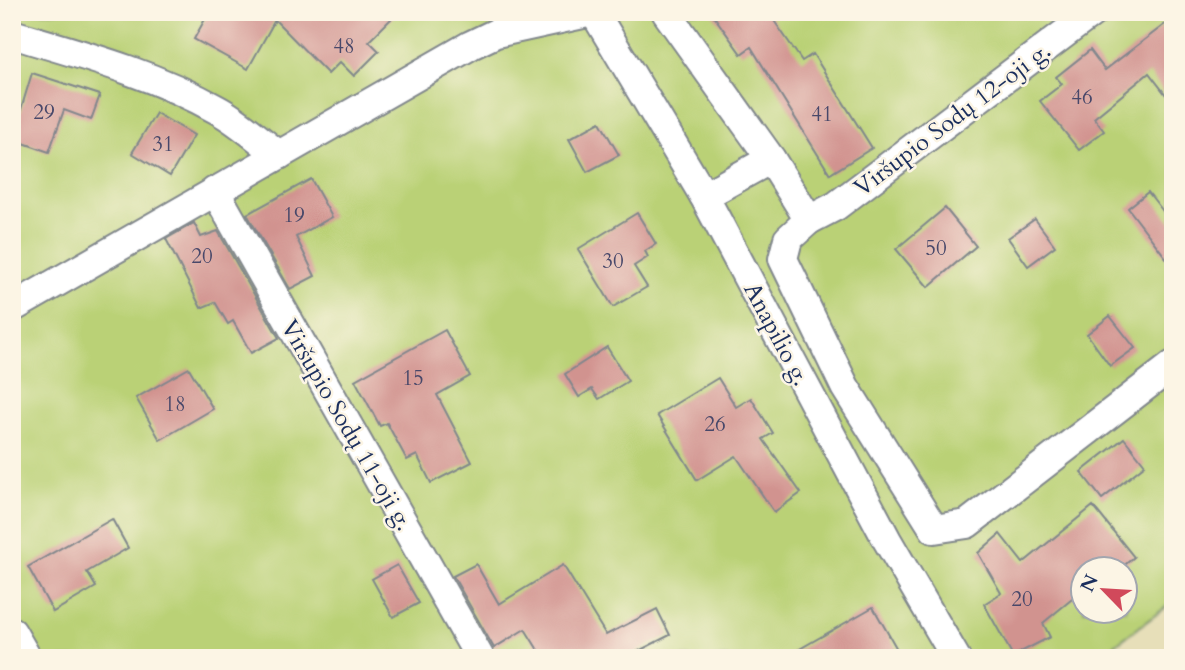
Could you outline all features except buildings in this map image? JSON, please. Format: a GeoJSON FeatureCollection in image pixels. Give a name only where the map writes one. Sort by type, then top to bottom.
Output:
{"type":"FeatureCollection","features":[{"type":"Feature","properties":{"kind":"street"},"geometry":{"type":"LineString","coordinates":[[12,309],[496,33],[593,12]]}},
{"type":"Feature","properties":{"kind":"street","name":"Anapilio g."},"geometry":{"type":"LineString","coordinates":[[593,12],[704,196],[887,540],[956,658]]}},
{"type":"Feature","properties":{"kind":"street"},"geometry":{"type":"LineString","coordinates":[[666,12],[771,159],[808,220],[788,239],[783,259],[845,387],[934,529],[967,524],[1173,365]]}},
{"type":"Feature","properties":{"kind":"street","name":"Viršupio Sodų 12-oji g."},"geometry":{"type":"LineString","coordinates":[[808,220],[836,206],[1093,12]]}},
{"type":"Feature","properties":{"kind":"street"},"geometry":{"type":"LineString","coordinates":[[12,34],[124,68],[179,90],[221,112],[279,155]]}},
{"type":"Feature","properties":{"kind":"street"},"geometry":{"type":"LineString","coordinates":[[704,196],[771,159]]}},
{"type":"Feature","properties":{"kind":"street","name":"Viršupio Sodų 11-oji g."},"geometry":{"type":"LineString","coordinates":[[215,191],[480,658]]}},
{"type":"Feature","properties":{"kind":"street"},"geometry":{"type":"LineString","coordinates":[[12,632],[27,658]]}},
{"type":"Feature","properties":{"kind":"green space"},"geometry":{"type":"Polygon","coordinates":[[[12,12],[1173,12],[1173,602],[1097,658],[12,658],[12,12]]]}}]}
